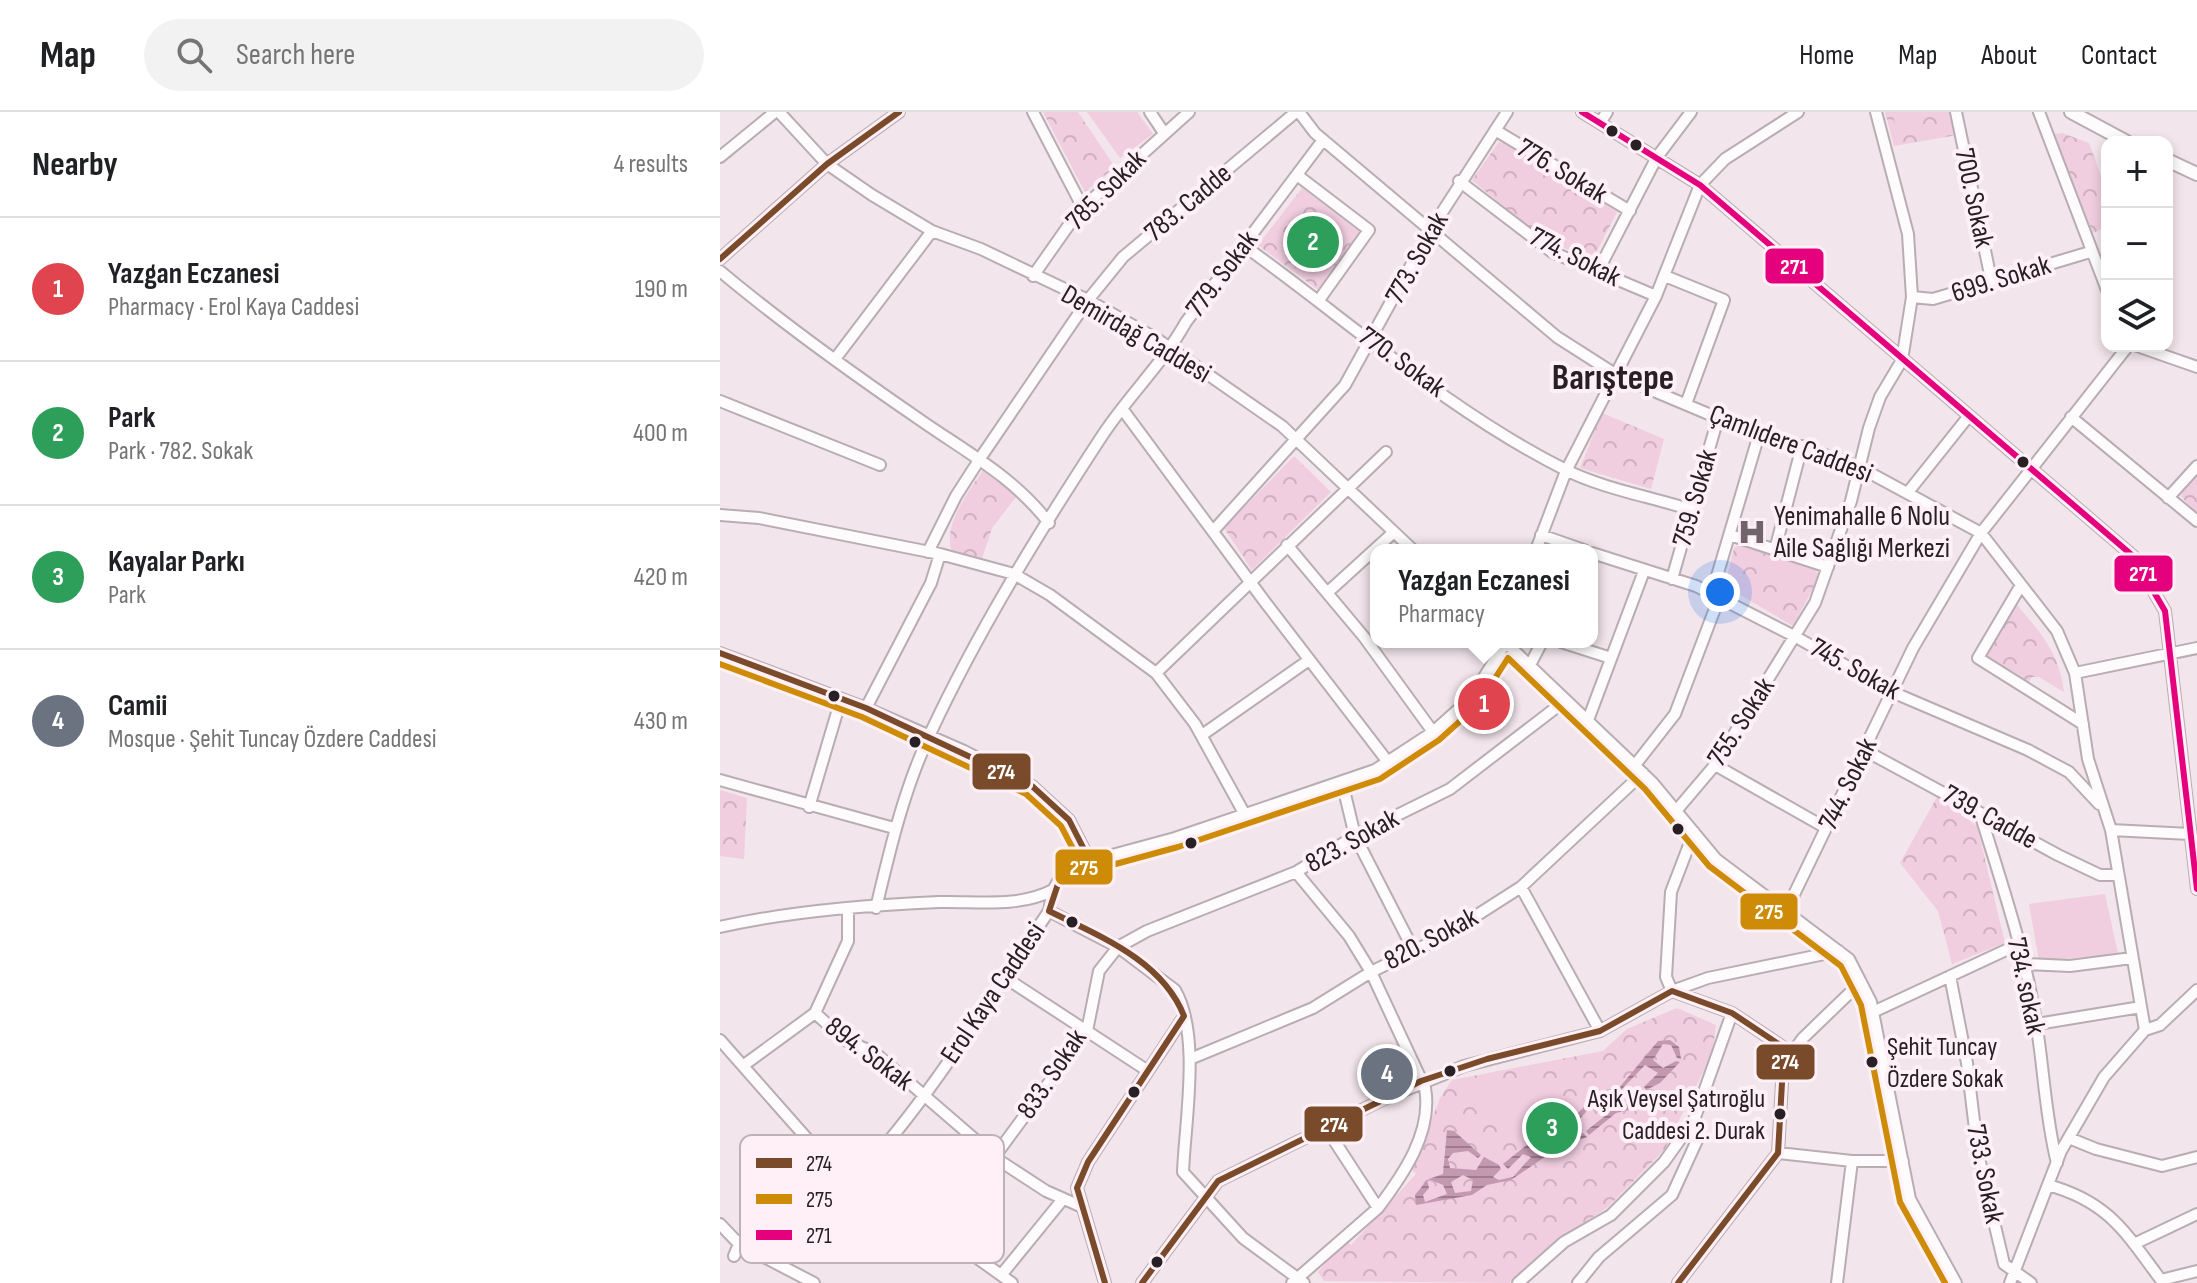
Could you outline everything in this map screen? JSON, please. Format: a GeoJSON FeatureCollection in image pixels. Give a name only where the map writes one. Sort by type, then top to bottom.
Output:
{"type":"FeatureCollection","features":[{"type":"Feature","properties":{"kind":"main road"},"geometry":{"type":"LineString","coordinates":[[2071,112],[2116,136]]}},
{"type":"Feature","properties":{"kind":"main road"},"geometry":{"type":"LineString","coordinates":[[2173,163],[2197,174]]}},
{"type":"Feature","properties":{"kind":"street"},"geometry":{"type":"LineString","coordinates":[[720,157],[777,112]]}},
{"type":"Feature","properties":{"kind":"street","name":"Demirdağ Caddesi"},"geometry":{"type":"LineString","coordinates":[[777,112],[827,164],[932,231],[981,249],[1088,300],[1171,349],[1295,438],[1407,544]]}},
{"type":"Feature","properties":{"kind":"street"},"geometry":{"type":"LineString","coordinates":[[720,259],[827,164],[899,112]]}},
{"type":"Feature","properties":{"kind":"street"},"geometry":{"type":"LineString","coordinates":[[1033,112],[1083,208]]}},
{"type":"Feature","properties":{"kind":"street"},"geometry":{"type":"LineString","coordinates":[[1150,112],[1164,133]]}},
{"type":"Feature","properties":{"kind":"street","name":"785. Sokak"},"geometry":{"type":"LineString","coordinates":[[1033,276],[1083,208],[1189,112]]}},
{"type":"Feature","properties":{"kind":"street","name":"Çamlıdere Caddesi"},"geometry":{"type":"LineString","coordinates":[[1298,112],[1323,140],[1557,337],[1618,376],[1718,418],[1857,466],[1909,491],[1981,533],[2057,631],[2075,673],[2088,759],[2111,830],[2145,1030]]}},
{"type":"Feature","properties":{"kind":"street","name":"783. Cadde"},"geometry":{"type":"LineString","coordinates":[[866,708],[931,583],[934,553],[956,496],[1088,300],[1123,257],[1298,112]]}},
{"type":"Feature","properties":{"kind":"street","name":"773. Sokak"},"geometry":{"type":"LineString","coordinates":[[1214,530],[1345,385],[1459,181],[1507,112]]}},
{"type":"Feature","properties":{"kind":"street"},"geometry":{"type":"LineString","coordinates":[[1582,112],[1700,185],[2133,556],[2165,611],[2197,889]]}},
{"type":"Feature","properties":{"kind":"street"},"geometry":{"type":"LineString","coordinates":[[1600,123],[1607,112]]}},
{"type":"Feature","properties":{"kind":"street"},"geometry":{"type":"LineString","coordinates":[[1598,271],[1657,157],[1691,112]]}},
{"type":"Feature","properties":{"kind":"street"},"geometry":{"type":"LineString","coordinates":[[1538,544],[1566,471],[1618,376],[1656,296],[1700,185],[1725,159],[1798,112]]}},
{"type":"Feature","properties":{"kind":"street"},"geometry":{"type":"LineString","coordinates":[[1876,112],[1908,234],[1912,297],[1902,360]]}},
{"type":"Feature","properties":{"kind":"street","name":"700. Sokak"},"geometry":{"type":"LineString","coordinates":[[1956,112],[1992,284]]}},
{"type":"Feature","properties":{"kind":"street"},"geometry":{"type":"LineString","coordinates":[[2039,112],[2103,280]]}},
{"type":"Feature","properties":{"kind":"street","name":"776. Sokak"},"geometry":{"type":"LineString","coordinates":[[1495,130],[1630,211]]}},
{"type":"Feature","properties":{"kind":"street","name":"779. Sokak"},"geometry":{"type":"LineString","coordinates":[[876,908],[894,828],[929,736],[1014,574],[1102,436],[1171,349],[1186,322],[1323,140]]}},
{"type":"Feature","properties":{"kind":"street"},"geometry":{"type":"LineString","coordinates":[[1297,175],[1369,230],[1319,300]]}},
{"type":"Feature","properties":{"kind":"street","name":"774. Sokak"},"geometry":{"type":"LineString","coordinates":[[1459,181],[1552,252],[1656,296]]}},
{"type":"Feature","properties":{"kind":"street"},"geometry":{"type":"LineString","coordinates":[[835,359],[932,231]]}},
{"type":"Feature","properties":{"kind":"street","name":"770. Sokak"},"geometry":{"type":"LineString","coordinates":[[1243,245],[1319,300],[1369,344],[1507,436],[1566,471],[1692,510]]}},
{"type":"Feature","properties":{"kind":"street","name":"699. Sokak"},"geometry":{"type":"LineString","coordinates":[[1912,297],[1933,299],[1992,284],[2090,252]]}},
{"type":"Feature","properties":{"kind":"street"},"geometry":{"type":"LineString","coordinates":[[720,271],[770,313],[918,419],[981,457],[1006,477],[1049,523]]}},
{"type":"Feature","properties":{"kind":"street"},"geometry":{"type":"LineString","coordinates":[[1665,276],[1724,300],[1686,404]]}},
{"type":"Feature","properties":{"kind":"street","name":"744. Sokak"},"geometry":{"type":"LineString","coordinates":[[1786,911],[1913,648],[1981,533],[2029,468],[2123,352]]}},
{"type":"Feature","properties":{"kind":"street"},"geometry":{"type":"LineString","coordinates":[[2154,352],[2197,367]]}},
{"type":"Feature","properties":{"kind":"street","name":"755. Sokak"},"geometry":{"type":"LineString","coordinates":[[1676,811],[1715,765],[1815,603],[1851,501],[1857,466],[1880,397],[1902,360]]}},
{"type":"Feature","properties":{"kind":"street"},"geometry":{"type":"LineString","coordinates":[[720,401],[880,465]]}},
{"type":"Feature","properties":{"kind":"street"},"geometry":{"type":"LineString","coordinates":[[1123,410],[1388,762]]}},
{"type":"Feature","properties":{"kind":"street"},"geometry":{"type":"LineString","coordinates":[[1909,491],[1968,417]]}},
{"type":"Feature","properties":{"kind":"street"},"geometry":{"type":"LineString","coordinates":[[2071,417],[2197,521]]}},
{"type":"Feature","properties":{"kind":"street","name":"759. Sokak"},"geometry":{"type":"LineString","coordinates":[[1672,579],[1718,418]]}},
{"type":"Feature","properties":{"kind":"street","name":"820. Sokak"},"geometry":{"type":"LineString","coordinates":[[1190,1059],[1313,1008],[1371,972],[1446,935],[1521,887],[1639,769],[1675,714],[1716,596],[1760,431]]}},
{"type":"Feature","properties":{"kind":"street"},"geometry":{"type":"LineString","coordinates":[[1775,550],[1802,446]]}},
{"type":"Feature","properties":{"kind":"street"},"geometry":{"type":"LineString","coordinates":[[1156,673],[1386,452]]}},
{"type":"Feature","properties":{"kind":"street"},"geometry":{"type":"LineString","coordinates":[[2168,498],[2197,466]]}},
{"type":"Feature","properties":{"kind":"street"},"geometry":{"type":"LineString","coordinates":[[720,515],[759,518],[934,553],[1014,574],[1050,595],[1156,673],[1202,735],[1244,813]]}},
{"type":"Feature","properties":{"kind":"street"},"geometry":{"type":"LineString","coordinates":[[1381,544],[1394,532]]}},
{"type":"Feature","properties":{"kind":"street"},"geometry":{"type":"LineString","coordinates":[[1541,535],[1567,544]]}},
{"type":"Feature","properties":{"kind":"street"},"geometry":{"type":"LineString","coordinates":[[1730,535],[1828,567]]}},
{"type":"Feature","properties":{"kind":"street"},"geometry":{"type":"LineString","coordinates":[[1287,545],[1328,592],[1433,732]]}},
{"type":"Feature","properties":{"kind":"street"},"geometry":{"type":"LineString","coordinates":[[1328,592],[1370,554]]}},
{"type":"Feature","properties":{"kind":"street","name":"745. Sokak"},"geometry":{"type":"LineString","coordinates":[[1598,555],[1716,596],[1892,692],[2028,750],[2069,772],[2104,808]]}},
{"type":"Feature","properties":{"kind":"street"},"geometry":{"type":"LineString","coordinates":[[1588,720],[1644,571]]}},
{"type":"Feature","properties":{"kind":"street"},"geometry":{"type":"LineString","coordinates":[[2021,585],[1978,658],[2083,724]]}},
{"type":"Feature","properties":{"kind":"street","name":"Erol Kaya Caddesi"},"geometry":{"type":"LineString","coordinates":[[891,1135],[922,1095],[1049,911],[1053,890],[1063,873],[1090,861],[1175,838],[1342,782],[1388,762],[1433,732],[1471,698],[1502,648]]}},
{"type":"Feature","properties":{"kind":"street"},"geometry":{"type":"LineString","coordinates":[[1512,648],[1639,769],[1716,859],[1849,959],[1873,1012],[1910,1199],[1956,1283]]}},
{"type":"Feature","properties":{"kind":"street"},"geometry":{"type":"LineString","coordinates":[[1530,665],[1539,648]]}},
{"type":"Feature","properties":{"kind":"street"},"geometry":{"type":"LineString","coordinates":[[1580,648],[1611,658]]}},
{"type":"Feature","properties":{"kind":"street"},"geometry":{"type":"LineString","coordinates":[[2075,673],[2170,651],[2197,648]]}},
{"type":"Feature","properties":{"kind":"street"},"geometry":{"type":"LineString","coordinates":[[720,653],[866,708],[1032,786],[1069,820],[1090,861]]}},
{"type":"Feature","properties":{"kind":"street"},"geometry":{"type":"LineString","coordinates":[[1202,735],[1309,660]]}},
{"type":"Feature","properties":{"kind":"street"},"geometry":{"type":"LineString","coordinates":[[809,807],[841,699]]}},
{"type":"Feature","properties":{"kind":"street","name":"823. Sokak"},"geometry":{"type":"LineString","coordinates":[[1118,947],[1147,931],[1296,872],[1355,836],[1450,789],[1566,700]]}},
{"type":"Feature","properties":{"kind":"street","name":"739. Cadde"},"geometry":{"type":"LineString","coordinates":[[1864,750],[2100,875],[2118,875]]}},
{"type":"Feature","properties":{"kind":"street"},"geometry":{"type":"LineString","coordinates":[[1715,765],[1826,828]]}},
{"type":"Feature","properties":{"kind":"street"},"geometry":{"type":"LineString","coordinates":[[720,780],[894,828]]}},
{"type":"Feature","properties":{"kind":"street"},"geometry":{"type":"LineString","coordinates":[[1342,782],[1355,836],[1414,951]]}},
{"type":"Feature","properties":{"kind":"street","name":"734. sokak"},"geometry":{"type":"LineString","coordinates":[[1980,813],[2025,964],[2037,1024],[2047,1125],[2057,1163]]}},
{"type":"Feature","properties":{"kind":"street"},"geometry":{"type":"LineString","coordinates":[[2111,830],[2190,834]]}},
{"type":"Feature","properties":{"kind":"street"},"geometry":{"type":"LineString","coordinates":[[1694,832],[1671,892],[1666,977],[1672,991],[1732,1013],[1792,1053]]}},
{"type":"Feature","properties":{"kind":"street"},"geometry":{"type":"LineString","coordinates":[[1049,911],[1118,947],[1175,990],[1184,1016],[1190,1059],[1183,1172],[1243,1238],[1297,1281],[1378,1208],[1409,1166],[1426,1101],[1421,1081],[1371,972],[1349,936],[1296,872]]}},
{"type":"Feature","properties":{"kind":"street"},"geometry":{"type":"LineString","coordinates":[[1521,887],[1600,1031]]}},
{"type":"Feature","properties":{"kind":"street"},"geometry":{"type":"LineString","coordinates":[[720,927],[759,918],[848,910],[1034,900],[1053,890]]}},
{"type":"Feature","properties":{"kind":"street"},"geometry":{"type":"LineString","coordinates":[[744,1065],[815,1013],[848,941],[848,910]]}},
{"type":"Feature","properties":{"kind":"street"},"geometry":{"type":"LineString","coordinates":[[1873,1012],[2019,944]]}},
{"type":"Feature","properties":{"kind":"street","name":"833. Sokak"},"geometry":{"type":"LineString","coordinates":[[1004,1144],[1087,1031],[1099,971],[1118,947]]}},
{"type":"Feature","properties":{"kind":"street"},"geometry":{"type":"LineString","coordinates":[[1142,1283],[1218,1181],[1421,1081],[1487,1059],[1600,1031],[1672,991],[1708,978],[1839,951]]}},
{"type":"Feature","properties":{"kind":"street"},"geometry":{"type":"LineString","coordinates":[[2025,964],[2070,966],[2132,958]]}},
{"type":"Feature","properties":{"kind":"street","name":"733. Sokak"},"geometry":{"type":"LineString","coordinates":[[1950,976],[1967,1063],[1978,1154],[2004,1264],[2012,1278]]}},
{"type":"Feature","properties":{"kind":"street"},"geometry":{"type":"LineString","coordinates":[[1004,977],[1148,1071]]}},
{"type":"Feature","properties":{"kind":"street"},"geometry":{"type":"LineString","coordinates":[[1678,1283],[1778,1153],[1783,1065],[1861,982]]}},
{"type":"Feature","properties":{"kind":"street"},"geometry":{"type":"LineString","coordinates":[[2031,1283],[2012,1278],[2069,1138],[2104,1077],[2145,1030],[2160,1025],[2197,990]]}},
{"type":"Feature","properties":{"kind":"street"},"geometry":{"type":"LineString","coordinates":[[2037,1024],[2141,1007]]}},
{"type":"Feature","properties":{"kind":"street","name":"894. Sokak"},"geometry":{"type":"LineString","coordinates":[[815,1013],[845,1040],[875,1053],[970,1135]]}},
{"type":"Feature","properties":{"kind":"street"},"geometry":{"type":"LineString","coordinates":[[1518,1283],[1564,1242],[1611,1215],[1664,1162],[1694,1120],[1732,1013]]}},
{"type":"Feature","properties":{"kind":"street"},"geometry":{"type":"LineString","coordinates":[[1105,1283],[1077,1188],[1088,1162],[1184,1016]]}},
{"type":"Feature","properties":{"kind":"street"},"geometry":{"type":"LineString","coordinates":[[720,1040],[804,1135]]}},
{"type":"Feature","properties":{"kind":"street"},"geometry":{"type":"LineString","coordinates":[[1578,1283],[1599,1257],[1672,1195],[1699,1136],[1694,1120]]}},
{"type":"Feature","properties":{"kind":"street"},"geometry":{"type":"LineString","coordinates":[[1326,1128],[1378,1208]]}},
{"type":"Feature","properties":{"kind":"street"},"geometry":{"type":"LineString","coordinates":[[2069,1138],[2162,1166],[2197,1157]]}},
{"type":"Feature","properties":{"kind":"street"},"geometry":{"type":"LineString","coordinates":[[1778,1153],[1852,1161],[1903,1161]]}},
{"type":"Feature","properties":{"kind":"street"},"geometry":{"type":"LineString","coordinates":[[1837,1283],[1852,1161]]}},
{"type":"Feature","properties":{"kind":"street","name":"894. Sokak"},"geometry":{"type":"LineString","coordinates":[[1004,1162],[1046,1191],[1080,1206]]}},
{"type":"Feature","properties":{"kind":"street"},"geometry":{"type":"LineString","coordinates":[[2048,1185],[2082,1194],[2116,1221],[2161,1280],[2197,1271]]}},
{"type":"Feature","properties":{"kind":"street"},"geometry":{"type":"LineString","coordinates":[[1002,1274],[1063,1199]]}},
{"type":"Feature","properties":{"kind":"street"},"geometry":{"type":"LineString","coordinates":[[2134,1244],[2197,1214]]}},
{"type":"Feature","properties":{"kind":"street"},"geometry":{"type":"LineString","coordinates":[[720,1224],[739,1244],[734,1256]]}},
{"type":"Feature","properties":{"kind":"street"},"geometry":{"type":"LineString","coordinates":[[776,1263],[814,1283]]}},
{"type":"Feature","properties":{"kind":"street"},"geometry":{"type":"LineString","coordinates":[[982,1263],[1012,1283]]}},
{"type":"Feature","properties":{"kind":"green space"},"geometry":{"type":"Polygon","coordinates":[[[1043,112],[1078,112],[1115,167],[1085,192],[1043,112]]]}},
{"type":"Feature","properties":{"kind":"green space"},"geometry":{"type":"Polygon","coordinates":[[[1087,112],[1137,112],[1153,134],[1120,158],[1087,112]]]}},
{"type":"Feature","properties":{"kind":"green space"},"geometry":{"type":"Polygon","coordinates":[[[1885,112],[1951,112],[1957,135],[1894,146],[1885,112]]]}},
{"type":"Feature","properties":{"kind":"green space"},"geometry":{"type":"Polygon","coordinates":[[[1892,112],[1913,112],[1918,129],[1898,134],[1892,112]]]}},
{"type":"Feature","properties":{"kind":"green space"},"geometry":{"type":"Polygon","coordinates":[[[2062,133],[2089,143],[2101,176],[2101,229],[2093,233],[2054,140],[2055,134],[2062,133]]]}},
{"type":"Feature","properties":{"kind":"green space"},"geometry":{"type":"Polygon","coordinates":[[[1499,142],[1509,144],[1617,212],[1592,261],[1539,236],[1472,180],[1499,142]]]}},
{"type":"Feature","properties":{"kind":"green space"},"geometry":{"type":"Polygon","coordinates":[[[1302,188],[1368,238],[1325,295],[1258,245],[1302,188]]]}},
{"type":"Feature","properties":{"kind":"green space"},"geometry":{"type":"Polygon","coordinates":[[[1324,209],[1355,232],[1343,248],[1312,226],[1324,209]]]}},
{"type":"Feature","properties":{"kind":"green space"},"geometry":{"type":"Polygon","coordinates":[[[1602,413],[1664,439],[1651,489],[1580,468],[1602,413]]]}},
{"type":"Feature","properties":{"kind":"green space"},"geometry":{"type":"Polygon","coordinates":[[[1294,456],[1331,492],[1252,570],[1224,528],[1294,456]]]}},
{"type":"Feature","properties":{"kind":"green space"},"geometry":{"type":"Polygon","coordinates":[[[983,470],[1016,497],[992,528],[981,562],[954,555],[950,533],[964,499],[983,470]]]}},
{"type":"Feature","properties":{"kind":"green space"},"geometry":{"type":"Polygon","coordinates":[[[2197,472],[2197,515],[2181,496],[2183,488],[2197,472]]]}},
{"type":"Feature","properties":{"kind":"green space"},"geometry":{"type":"Polygon","coordinates":[[[1739,545],[1816,569],[1819,577],[1793,626],[1725,586],[1734,548],[1739,545]]]}},
{"type":"Feature","properties":{"kind":"green space"},"geometry":{"type":"Polygon","coordinates":[[[1780,560],[1810,574],[1800,593],[1770,578],[1780,560]]]}},
{"type":"Feature","properties":{"kind":"green space"},"geometry":{"type":"Polygon","coordinates":[[[2015,603],[2053,654],[2064,692],[2039,677],[2032,677],[2024,689],[1980,661],[2015,603]]]}},
{"type":"Feature","properties":{"kind":"green space"},"geometry":{"type":"Polygon","coordinates":[[[720,790],[747,798],[744,859],[720,856],[720,790]]]}},
{"type":"Feature","properties":{"kind":"green space"},"geometry":{"type":"Polygon","coordinates":[[[1937,797],[1977,826],[2005,943],[1952,964],[1938,911],[1900,863],[1937,797]]]}},
{"type":"Feature","properties":{"kind":"green space"},"geometry":{"type":"Polygon","coordinates":[[[2105,894],[2118,954],[2039,961],[2029,904],[2105,894]]]}},
{"type":"Feature","properties":{"kind":"green space"},"geometry":{"type":"Polygon","coordinates":[[[1677,1008],[1716,1025],[1712,1054],[1665,1149],[1608,1207],[1549,1246],[1509,1283],[1324,1281],[1318,1272],[1345,1240],[1351,1245],[1416,1174],[1412,1170],[1440,1098],[1452,1080],[1603,1051],[1627,1029],[1677,1008]]]}},
{"type":"Feature","properties":{"kind":"green space"},"geometry":{"type":"Polygon","coordinates":[[[1497,1071],[1509,1089],[1533,1073],[1551,1099],[1502,1132],[1484,1106],[1476,1111],[1464,1093],[1497,1071]]]}},
{"type":"Feature","properties":{"kind":"shaded area"},"geometry":{"type":"Polygon","coordinates":[[[1670,1040],[1679,1047],[1681,1059],[1677,1058],[1671,1045],[1663,1044],[1653,1060],[1663,1068],[1680,1062],[1660,1083],[1646,1090],[1644,1087],[1658,1073],[1645,1065],[1621,1090],[1619,1088],[1658,1041],[1670,1040]]]}},
{"type":"Feature","properties":{"kind":"shaded area"},"geometry":{"type":"Polygon","coordinates":[[[1642,1087],[1643,1091],[1629,1110],[1616,1113],[1589,1135],[1586,1131],[1610,1112],[1606,1103],[1590,1107],[1578,1121],[1569,1122],[1587,1104],[1616,1089],[1620,1092],[1616,1104],[1624,1107],[1642,1087]]]}},
{"type":"Feature","properties":{"kind":"shaded area"},"geometry":{"type":"Polygon","coordinates":[[[1567,1124],[1572,1135],[1583,1133],[1587,1137],[1558,1148],[1511,1180],[1487,1185],[1472,1195],[1416,1205],[1415,1195],[1427,1180],[1429,1188],[1423,1195],[1425,1202],[1447,1194],[1443,1185],[1429,1179],[1443,1174],[1447,1130],[1454,1131],[1481,1155],[1478,1158],[1468,1151],[1453,1153],[1448,1159],[1450,1168],[1476,1170],[1484,1157],[1499,1165],[1501,1169],[1493,1177],[1499,1180],[1513,1177],[1531,1157],[1523,1154],[1508,1169],[1503,1164],[1528,1144],[1552,1139],[1567,1124]],[[1463,1175],[1451,1182],[1455,1193],[1471,1191],[1473,1180],[1463,1175]]]}},
{"type":"Feature","properties":{"kind":"transit line","name":"274"},"geometry":{"type":"LineString","coordinates":[[720,259],[827,164],[899,112]]}},
{"type":"Feature","properties":{"kind":"transit line","name":"271"},"geometry":{"type":"LineString","coordinates":[[1582,112],[1700,185],[2133,556],[2165,611],[2197,889]]}},
{"type":"Feature","properties":{"kind":"transit line","name":"274"},"geometry":{"type":"LineString","coordinates":[[720,653],[866,708],[1032,786],[1069,820],[1090,861],[1060,878],[1049,911],[1108,940],[1145,965],[1161,979],[1184,1016],[1088,1162],[1077,1188],[1105,1283]]}},
{"type":"Feature","properties":{"kind":"transit line","name":"275"},"geometry":{"type":"LineString","coordinates":[[720,664],[862,717],[1026,794],[1061,826],[1082,866],[1090,871],[1178,847],[1380,779],[1439,740],[1478,705],[1508,658],[1645,789],[1709,866],[1841,966],[1861,1005],[1900,1202],[1945,1283]]}},
{"type":"Feature","properties":{"kind":"transit line","name":"274"},"geometry":{"type":"LineString","coordinates":[[1142,1283],[1218,1181],[1421,1081],[1487,1059],[1600,1031],[1672,991],[1732,1013],[1792,1053],[1783,1065],[1778,1153],[1678,1283]]}},
{"type":"Feature","properties":{"kind":"place","name":"Park"},"geometry":{"type":"Point","coordinates":[1313,242]}},
{"type":"Feature","properties":{"kind":"place","name":"Yenimahalle 6 Nolu Aile Sağlığı Merkezi"},"geometry":{"type":"Point","coordinates":[1752,532]}},
{"type":"Feature","properties":{"kind":"place","name":"Yazgan Eczanesi"},"geometry":{"type":"Point","coordinates":[1484,704]}},
{"type":"Feature","properties":{"kind":"place","name":"Şehit Tuncay Özdere Sokak"},"geometry":{"type":"Point","coordinates":[1872,1062]}},
{"type":"Feature","properties":{"kind":"place","name":"Camii"},"geometry":{"type":"Point","coordinates":[1387,1074]}},
{"type":"Feature","properties":{"kind":"place","name":"Aşık Veysel Şatıroğlu Caddesi 2. Durak"},"geometry":{"type":"Point","coordinates":[1780,1114]}},
{"type":"Feature","properties":{"kind":"place","name":"Kayalar Parkı"},"geometry":{"type":"Point","coordinates":[1552,1128]}},
{"type":"Feature","properties":{"kind":"district","name":"Barıştepe"},"geometry":{"type":"Point","coordinates":[1613,378]}}]}
